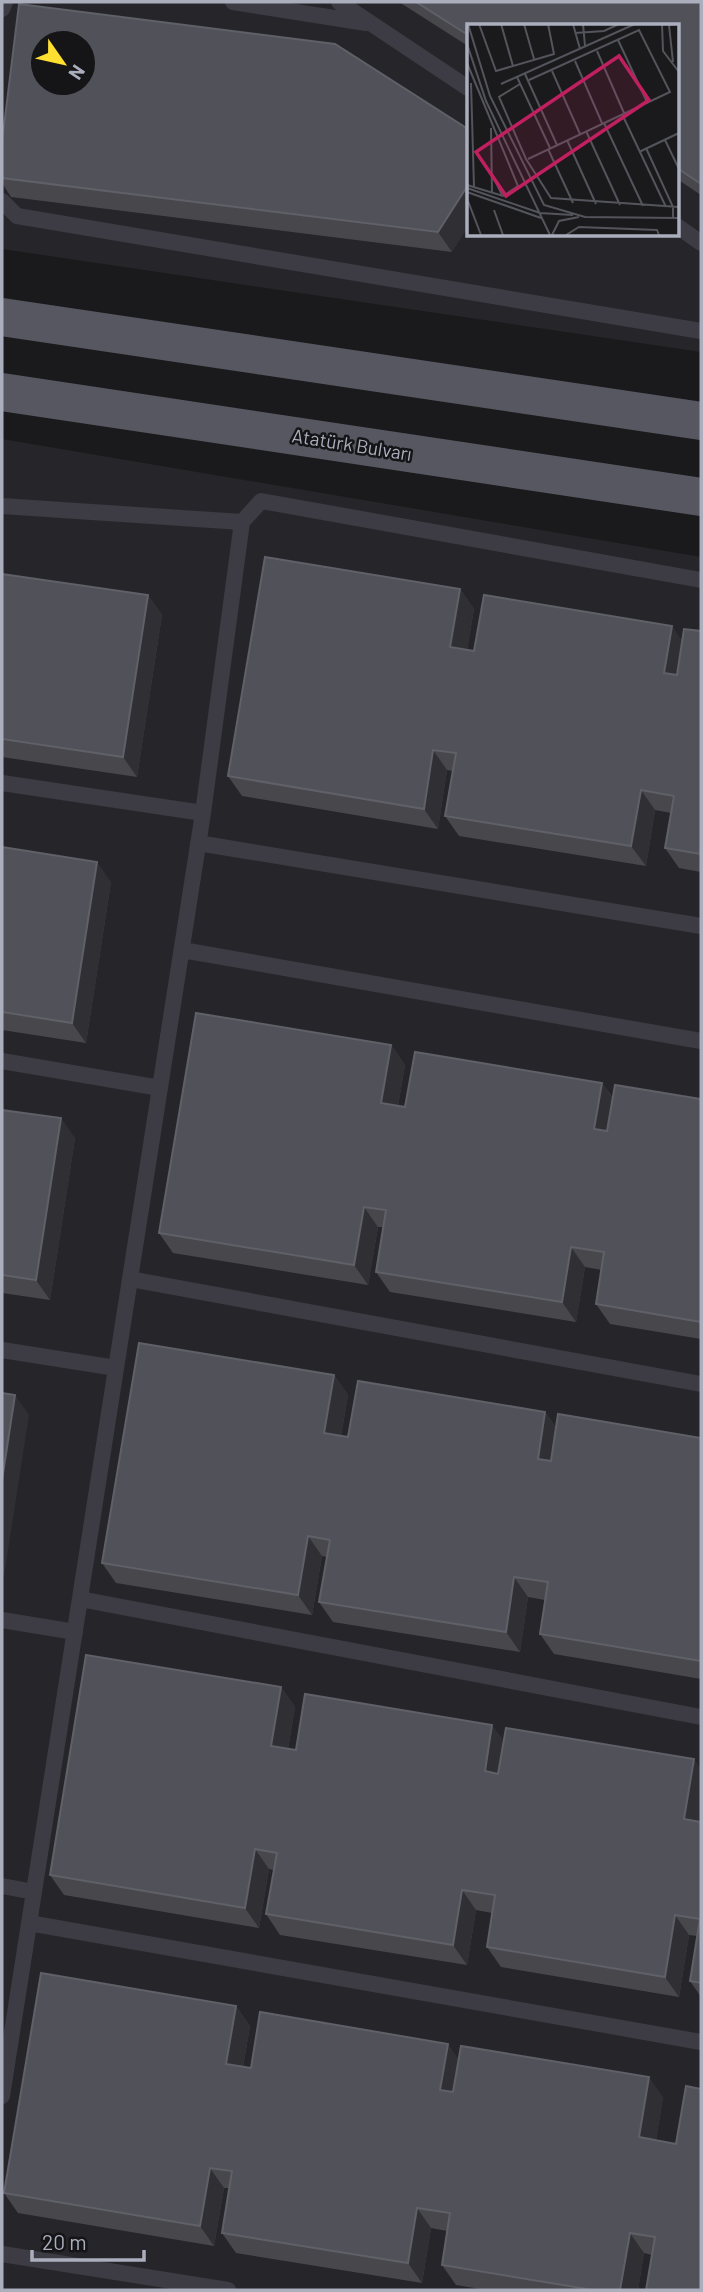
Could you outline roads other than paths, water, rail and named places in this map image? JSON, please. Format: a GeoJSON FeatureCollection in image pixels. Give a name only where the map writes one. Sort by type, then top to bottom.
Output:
{"type":"FeatureCollection","features":[{"type":"Feature","properties":{"kind":"main road"},"geometry":{"type":"LineString","coordinates":[[2,317],[701,421]]}},
{"type":"Feature","properties":{"kind":"main road","name":"Atatürk Bulvarı"},"geometry":{"type":"LineString","coordinates":[[2,392],[701,497]]}},
{"type":"Feature","properties":{"kind":"lane"},"geometry":{"type":"LineString","coordinates":[[2,9],[5,2]]}},
{"type":"Feature","properties":{"kind":"lane"},"geometry":{"type":"LineString","coordinates":[[233,2],[372,24]]}},
{"type":"Feature","properties":{"kind":"lane"},"geometry":{"type":"LineString","coordinates":[[339,2],[467,87]]}},
{"type":"Feature","properties":{"kind":"lane"},"geometry":{"type":"LineString","coordinates":[[2,201],[17,216],[701,331]]}},
{"type":"Feature","properties":{"kind":"lane"},"geometry":{"type":"LineString","coordinates":[[678,227],[701,243]]}},
{"type":"Feature","properties":{"kind":"lane"},"geometry":{"type":"LineString","coordinates":[[2,2096],[203,813],[242,523],[261,502],[701,580]]}},
{"type":"Feature","properties":{"kind":"lane"},"geometry":{"type":"LineString","coordinates":[[2,506],[242,523]]}},
{"type":"Feature","properties":{"kind":"lane"},"geometry":{"type":"LineString","coordinates":[[2,783],[203,813]]}},
{"type":"Feature","properties":{"kind":"lane"},"geometry":{"type":"LineString","coordinates":[[198,843],[701,926]]}},
{"type":"Feature","properties":{"kind":"lane"},"geometry":{"type":"LineString","coordinates":[[181,950],[701,1041]]}},
{"type":"Feature","properties":{"kind":"lane"},"geometry":{"type":"LineString","coordinates":[[2,1061],[160,1088]]}},
{"type":"Feature","properties":{"kind":"lane"},"geometry":{"type":"LineString","coordinates":[[130,1279],[701,1384]]}},
{"type":"Feature","properties":{"kind":"lane"},"geometry":{"type":"LineString","coordinates":[[2,1350],[116,1368]]}},
{"type":"Feature","properties":{"kind":"lane"},"geometry":{"type":"LineString","coordinates":[[80,1599],[701,1717]]}},
{"type":"Feature","properties":{"kind":"lane"},"geometry":{"type":"LineString","coordinates":[[2,1620],[75,1632]]}},
{"type":"Feature","properties":{"kind":"lane"},"geometry":{"type":"LineString","coordinates":[[2,1886],[34,1892]]}},
{"type":"Feature","properties":{"kind":"lane"},"geometry":{"type":"LineString","coordinates":[[29,1923],[701,2042]]}},
{"type":"Feature","properties":{"kind":"lane"},"geometry":{"type":"LineString","coordinates":[[2,2254],[228,2290]]}}]}
